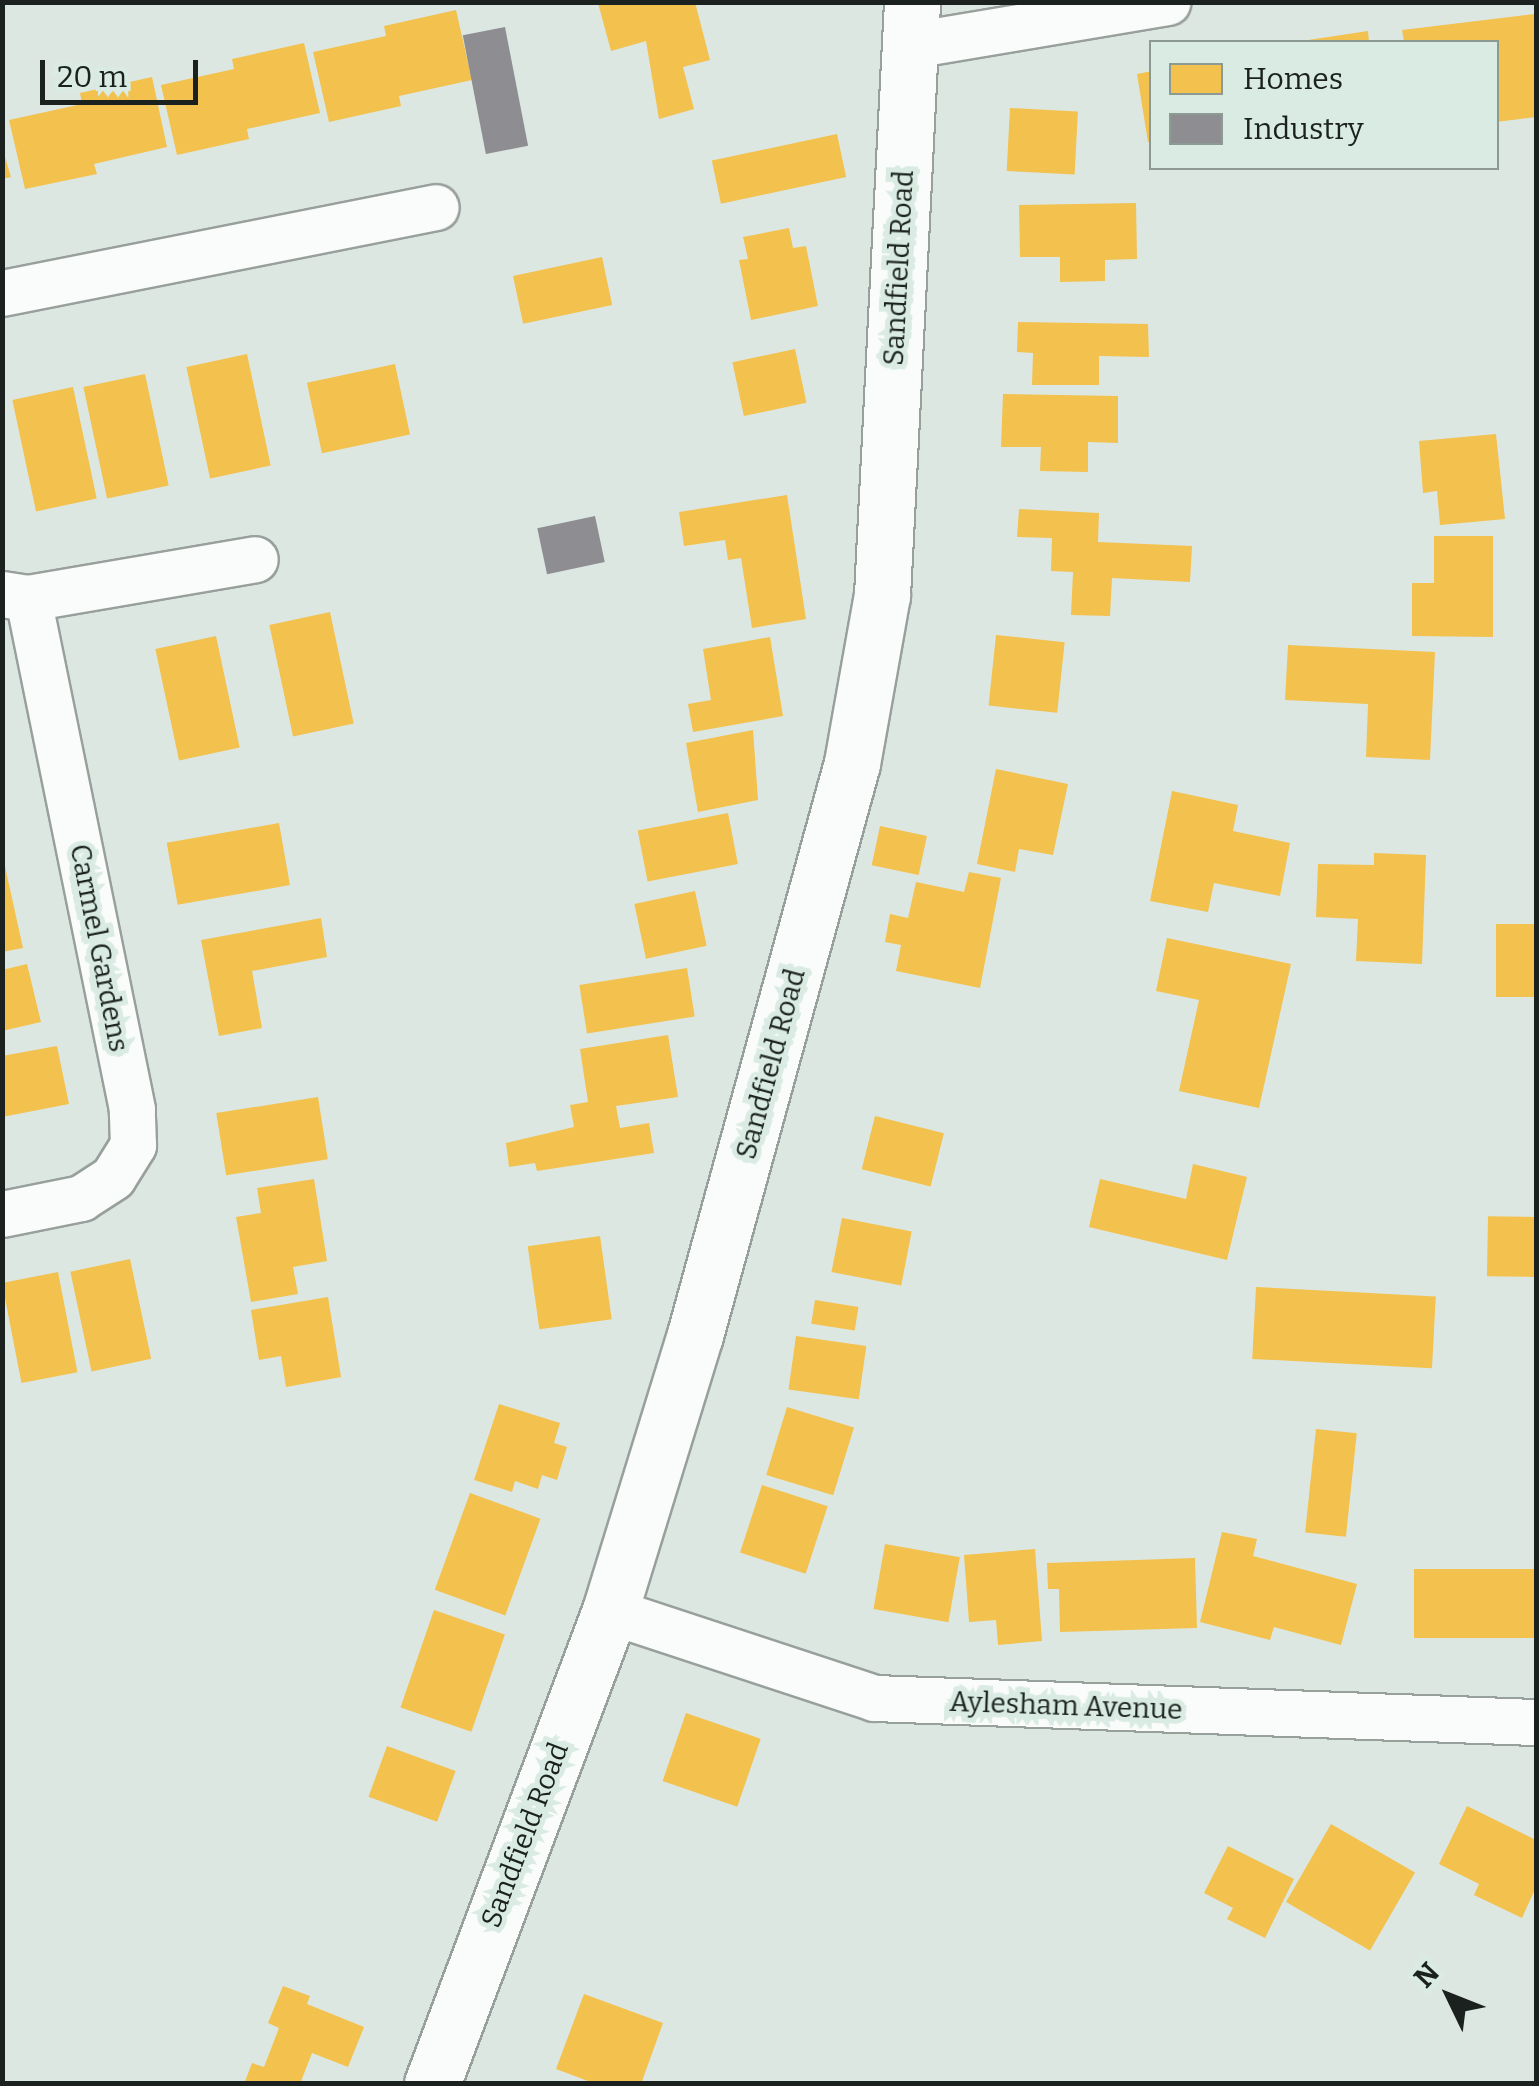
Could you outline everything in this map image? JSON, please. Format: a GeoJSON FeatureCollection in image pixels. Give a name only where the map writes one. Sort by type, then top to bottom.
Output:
{"type":"FeatureCollection","features":[{"type":"Feature","properties":{"kind":"street"},"geometry":{"type":"LineString","coordinates":[[912,24],[1168,2]]}},
{"type":"Feature","properties":{"kind":"street","name":"Sandfield Road"},"geometry":{"type":"LineString","coordinates":[[432,2084],[610,1612],[695,1336],[852,763],[882,594],[912,24]]}},
{"type":"Feature","properties":{"kind":"street"},"geometry":{"type":"LineString","coordinates":[[2,293],[436,207]]}},
{"type":"Feature","properties":{"kind":"street","name":"Carmel Gardens"},"geometry":{"type":"LineString","coordinates":[[2,1214],[81,1198],[113,1177],[133,1145],[132,1109],[15,596],[255,559]]}},
{"type":"Feature","properties":{"kind":"street","name":"Aylesham Avenue"},"geometry":{"type":"LineString","coordinates":[[610,1612],[874,1698],[1536,1722]]}},
{"type":"Feature","properties":{"kind":"building: Homes"},"geometry":{"type":"Polygon","coordinates":[[[695,2],[710,60],[683,67],[694,109],[659,119],[646,41],[611,51],[598,3],[695,2]]]}},
{"type":"Feature","properties":{"kind":"building: Homes"},"geometry":{"type":"Polygon","coordinates":[[[456,10],[472,80],[399,96],[401,106],[329,122],[313,52],[386,36],[384,26],[456,10]]]}},
{"type":"Feature","properties":{"kind":"building: Homes"},"geometry":{"type":"Polygon","coordinates":[[[1534,14],[1536,117],[1499,122],[1499,40],[1404,40],[1402,30],[1534,14]]]}},
{"type":"Feature","properties":{"kind":"building: Homes"},"geometry":{"type":"Polygon","coordinates":[[[1368,31],[1369,40],[1308,40],[1368,31]]]}},
{"type":"Feature","properties":{"kind":"building: Homes"},"geometry":{"type":"Polygon","coordinates":[[[304,43],[320,113],[247,129],[249,139],[177,155],[161,85],[234,69],[232,59],[304,43]]]}},
{"type":"Feature","properties":{"kind":"building: Homes"},"geometry":{"type":"Polygon","coordinates":[[[1149,72],[1148,142],[1137,74],[1149,72]]]}},
{"type":"Feature","properties":{"kind":"building: Homes"},"geometry":{"type":"Polygon","coordinates":[[[152,77],[167,147],[94,164],[97,174],[25,189],[9,120],[82,104],[80,93],[152,77]]]}},
{"type":"Feature","properties":{"kind":"building: Homes"},"geometry":{"type":"Polygon","coordinates":[[[1010,108],[1078,112],[1075,174],[1007,171],[1010,108]]]}},
{"type":"Feature","properties":{"kind":"building: Homes"},"geometry":{"type":"Polygon","coordinates":[[[837,134],[846,177],[721,204],[712,161],[837,134]]]}},
{"type":"Feature","properties":{"kind":"building: Homes"},"geometry":{"type":"Polygon","coordinates":[[[2,147],[11,177],[2,179],[2,147]]]}},
{"type":"Feature","properties":{"kind":"building: Homes"},"geometry":{"type":"Polygon","coordinates":[[[1136,203],[1137,259],[1105,260],[1105,281],[1060,282],[1060,257],[1020,257],[1019,205],[1136,203]]]}},
{"type":"Feature","properties":{"kind":"building: Homes"},"geometry":{"type":"Polygon","coordinates":[[[789,228],[793,248],[806,246],[818,306],[751,320],[739,260],[748,259],[743,237],[789,228]]]}},
{"type":"Feature","properties":{"kind":"building: Homes"},"geometry":{"type":"Polygon","coordinates":[[[602,257],[612,305],[523,324],[513,276],[602,257]]]}},
{"type":"Feature","properties":{"kind":"building: Homes"},"geometry":{"type":"Polygon","coordinates":[[[1018,322],[1148,324],[1149,357],[1099,356],[1099,385],[1032,385],[1033,353],[1017,352],[1018,322]]]}},
{"type":"Feature","properties":{"kind":"building: Homes"},"geometry":{"type":"Polygon","coordinates":[[[795,349],[806,403],[744,416],[732,362],[795,349]]]}},
{"type":"Feature","properties":{"kind":"building: Homes"},"geometry":{"type":"Polygon","coordinates":[[[247,354],[271,466],[210,478],[186,367],[247,354]]]}},
{"type":"Feature","properties":{"kind":"building: Homes"},"geometry":{"type":"Polygon","coordinates":[[[395,364],[410,434],[322,453],[307,383],[395,364]]]}},
{"type":"Feature","properties":{"kind":"building: Homes"},"geometry":{"type":"Polygon","coordinates":[[[145,374],[169,486],[107,499],[83,387],[145,374]]]}},
{"type":"Feature","properties":{"kind":"building: Homes"},"geometry":{"type":"Polygon","coordinates":[[[73,387],[97,499],[36,511],[12,400],[73,387]]]}},
{"type":"Feature","properties":{"kind":"building: Homes"},"geometry":{"type":"Polygon","coordinates":[[[1003,394],[1118,396],[1118,443],[1088,442],[1088,472],[1040,471],[1041,447],[1001,447],[1003,394]]]}},
{"type":"Feature","properties":{"kind":"building: Homes"},"geometry":{"type":"Polygon","coordinates":[[[1496,434],[1505,519],[1440,525],[1437,491],[1423,493],[1419,441],[1496,434]]]}},
{"type":"Feature","properties":{"kind":"building: Homes"},"geometry":{"type":"Polygon","coordinates":[[[787,495],[806,619],[752,628],[741,558],[728,560],[725,540],[684,546],[679,512],[787,495]]]}},
{"type":"Feature","properties":{"kind":"building: Homes"},"geometry":{"type":"Polygon","coordinates":[[[1019,509],[1099,513],[1098,542],[1192,546],[1190,582],[1112,578],[1110,616],[1071,615],[1073,572],[1051,571],[1052,538],[1017,537],[1019,509]]]}},
{"type":"Feature","properties":{"kind":"building: Homes"},"geometry":{"type":"Polygon","coordinates":[[[1434,536],[1493,536],[1493,637],[1412,636],[1412,583],[1434,583],[1434,536]]]}},
{"type":"Feature","properties":{"kind":"building: Homes"},"geometry":{"type":"Polygon","coordinates":[[[330,612],[354,724],[293,736],[269,625],[330,612]]]}},
{"type":"Feature","properties":{"kind":"building: Homes"},"geometry":{"type":"Polygon","coordinates":[[[996,635],[1065,642],[1057,713],[989,706],[996,635]]]}},
{"type":"Feature","properties":{"kind":"building: Homes"},"geometry":{"type":"Polygon","coordinates":[[[216,636],[240,748],[179,760],[155,649],[216,636]]]}},
{"type":"Feature","properties":{"kind":"building: Homes"},"geometry":{"type":"Polygon","coordinates":[[[770,637],[783,716],[693,732],[688,704],[711,700],[703,649],[770,637]]]}},
{"type":"Feature","properties":{"kind":"building: Homes"},"geometry":{"type":"Polygon","coordinates":[[[1288,645],[1435,652],[1430,760],[1366,757],[1368,704],[1285,700],[1288,645]]]}},
{"type":"Feature","properties":{"kind":"building: Homes"},"geometry":{"type":"Polygon","coordinates":[[[753,730],[758,800],[698,812],[686,743],[753,730]]]}},
{"type":"Feature","properties":{"kind":"building: Homes"},"geometry":{"type":"Polygon","coordinates":[[[996,769],[1068,784],[1053,855],[1019,849],[1015,872],[977,864],[996,769]]]}},
{"type":"Feature","properties":{"kind":"building: Homes"},"geometry":{"type":"Polygon","coordinates":[[[1172,791],[1238,805],[1233,831],[1290,843],[1280,896],[1214,883],[1208,912],[1150,901],[1172,791]]]}},
{"type":"Feature","properties":{"kind":"building: Homes"},"geometry":{"type":"Polygon","coordinates":[[[728,813],[738,864],[648,882],[638,831],[728,813]]]}},
{"type":"Feature","properties":{"kind":"building: Homes"},"geometry":{"type":"Polygon","coordinates":[[[279,823],[290,885],[178,905],[167,843],[279,823]]]}},
{"type":"Feature","properties":{"kind":"building: Homes"},"geometry":{"type":"Polygon","coordinates":[[[880,826],[927,836],[919,875],[872,865],[880,826]]]}},
{"type":"Feature","properties":{"kind":"building: Homes"},"geometry":{"type":"Polygon","coordinates":[[[2,853],[23,948],[2,952],[2,853]]]}},
{"type":"Feature","properties":{"kind":"building: Homes"},"geometry":{"type":"Polygon","coordinates":[[[1374,853],[1426,855],[1422,964],[1356,961],[1358,919],[1316,917],[1318,864],[1374,865],[1374,853]]]}},
{"type":"Feature","properties":{"kind":"building: Homes"},"geometry":{"type":"Polygon","coordinates":[[[969,872],[1001,878],[980,988],[896,971],[901,945],[885,942],[890,914],[908,918],[916,882],[964,892],[969,872]]]}},
{"type":"Feature","properties":{"kind":"building: Homes"},"geometry":{"type":"Polygon","coordinates":[[[695,891],[707,946],[646,959],[634,904],[695,891]]]}},
{"type":"Feature","properties":{"kind":"building: Homes"},"geometry":{"type":"Polygon","coordinates":[[[321,918],[327,957],[252,971],[262,1028],[219,1036],[201,940],[321,918]]]}},
{"type":"Feature","properties":{"kind":"building: Homes"},"geometry":{"type":"Polygon","coordinates":[[[1496,924],[1536,924],[1536,997],[1496,997],[1496,924]]]}},
{"type":"Feature","properties":{"kind":"building: Homes"},"geometry":{"type":"Polygon","coordinates":[[[1167,938],[1291,964],[1259,1108],[1179,1091],[1199,1000],[1156,991],[1167,938]]]}},
{"type":"Feature","properties":{"kind":"building: Homes"},"geometry":{"type":"Polygon","coordinates":[[[27,964],[41,1022],[2,1031],[2,970],[27,964]]]}},
{"type":"Feature","properties":{"kind":"building: Homes"},"geometry":{"type":"Polygon","coordinates":[[[687,968],[695,1016],[587,1033],[579,985],[687,968]]]}},
{"type":"Feature","properties":{"kind":"building: Homes"},"geometry":{"type":"Polygon","coordinates":[[[668,1035],[678,1097],[616,1106],[620,1128],[649,1123],[654,1153],[537,1171],[535,1163],[509,1167],[506,1143],[574,1127],[570,1105],[588,1102],[580,1049],[668,1035]]]}},
{"type":"Feature","properties":{"kind":"building: Homes"},"geometry":{"type":"Polygon","coordinates":[[[57,1046],[69,1104],[2,1117],[2,1056],[57,1046]]]}},
{"type":"Feature","properties":{"kind":"building: Homes"},"geometry":{"type":"Polygon","coordinates":[[[318,1097],[328,1159],[226,1175],[216,1113],[318,1097]]]}},
{"type":"Feature","properties":{"kind":"building: Homes"},"geometry":{"type":"Polygon","coordinates":[[[875,1116],[944,1133],[931,1187],[862,1169],[875,1116]]]}},
{"type":"Feature","properties":{"kind":"building: Homes"},"geometry":{"type":"Polygon","coordinates":[[[1193,1164],[1247,1177],[1227,1260],[1089,1227],[1100,1179],[1186,1199],[1193,1164]]]}},
{"type":"Feature","properties":{"kind":"building: Homes"},"geometry":{"type":"Polygon","coordinates":[[[314,1179],[327,1261],[293,1267],[298,1294],[251,1302],[236,1217],[261,1213],[257,1188],[314,1179]]]}},
{"type":"Feature","properties":{"kind":"building: Homes"},"geometry":{"type":"Polygon","coordinates":[[[1488,1216],[1536,1217],[1535,1277],[1487,1276],[1488,1216]]]}},
{"type":"Feature","properties":{"kind":"building: Homes"},"geometry":{"type":"Polygon","coordinates":[[[842,1218],[912,1232],[901,1286],[832,1272],[842,1218]]]}},
{"type":"Feature","properties":{"kind":"building: Homes"},"geometry":{"type":"Polygon","coordinates":[[[600,1236],[612,1319],[539,1329],[528,1246],[600,1236]]]}},
{"type":"Feature","properties":{"kind":"building: Homes"},"geometry":{"type":"Polygon","coordinates":[[[130,1259],[151,1359],[92,1371],[70,1272],[130,1259]]]}},
{"type":"Feature","properties":{"kind":"building: Homes"},"geometry":{"type":"Polygon","coordinates":[[[58,1272],[77,1372],[22,1383],[2,1283],[58,1272]]]}},
{"type":"Feature","properties":{"kind":"building: Homes"},"geometry":{"type":"Polygon","coordinates":[[[1256,1287],[1436,1296],[1432,1368],[1252,1359],[1256,1287]]]}},
{"type":"Feature","properties":{"kind":"building: Homes"},"geometry":{"type":"Polygon","coordinates":[[[328,1297],[341,1377],[286,1387],[281,1356],[259,1360],[251,1310],[328,1297]]]}},
{"type":"Feature","properties":{"kind":"building: Homes"},"geometry":{"type":"Polygon","coordinates":[[[815,1300],[858,1307],[855,1331],[811,1324],[815,1300]]]}},
{"type":"Feature","properties":{"kind":"building: Homes"},"geometry":{"type":"Polygon","coordinates":[[[796,1336],[866,1346],[859,1399],[788,1389],[796,1336]]]}},
{"type":"Feature","properties":{"kind":"building: Homes"},"geometry":{"type":"Polygon","coordinates":[[[499,1404],[560,1423],[554,1443],[567,1447],[557,1480],[542,1475],[538,1489],[515,1481],[512,1492],[474,1480],[499,1404]]]}},
{"type":"Feature","properties":{"kind":"building: Homes"},"geometry":{"type":"Polygon","coordinates":[[[787,1407],[854,1427],[833,1495],[766,1475],[787,1407]]]}},
{"type":"Feature","properties":{"kind":"building: Homes"},"geometry":{"type":"Polygon","coordinates":[[[1316,1429],[1357,1433],[1346,1537],[1305,1532],[1316,1429]]]}},
{"type":"Feature","properties":{"kind":"building: Homes"},"geometry":{"type":"Polygon","coordinates":[[[762,1485],[828,1506],[806,1574],[740,1553],[762,1485]]]}},
{"type":"Feature","properties":{"kind":"building: Homes"},"geometry":{"type":"Polygon","coordinates":[[[470,1493],[540,1519],[505,1615],[435,1590],[470,1493]]]}},
{"type":"Feature","properties":{"kind":"building: Homes"},"geometry":{"type":"Polygon","coordinates":[[[1222,1532],[1257,1539],[1253,1556],[1357,1584],[1341,1645],[1274,1627],[1270,1640],[1200,1622],[1222,1532]]]}},
{"type":"Feature","properties":{"kind":"building: Homes"},"geometry":{"type":"Polygon","coordinates":[[[885,1544],[960,1557],[948,1622],[874,1609],[885,1544]]]}},
{"type":"Feature","properties":{"kind":"building: Homes"},"geometry":{"type":"Polygon","coordinates":[[[1035,1549],[1042,1641],[998,1645],[996,1620],[969,1622],[964,1555],[1035,1549]]]}},
{"type":"Feature","properties":{"kind":"building: Homes"},"geometry":{"type":"Polygon","coordinates":[[[1195,1558],[1197,1628],[1060,1632],[1059,1589],[1048,1589],[1047,1563],[1195,1558]]]}},
{"type":"Feature","properties":{"kind":"building: Homes"},"geometry":{"type":"Polygon","coordinates":[[[1414,1569],[1536,1569],[1536,1638],[1414,1638],[1414,1569]]]}},
{"type":"Feature","properties":{"kind":"building: Homes"},"geometry":{"type":"Polygon","coordinates":[[[434,1610],[505,1634],[471,1732],[400,1707],[434,1610]]]}},
{"type":"Feature","properties":{"kind":"building: Homes"},"geometry":{"type":"Polygon","coordinates":[[[686,1713],[761,1739],[737,1807],[663,1781],[686,1713]]]}},
{"type":"Feature","properties":{"kind":"building: Homes"},"geometry":{"type":"Polygon","coordinates":[[[387,1746],[456,1771],[437,1822],[369,1797],[387,1746]]]}},
{"type":"Feature","properties":{"kind":"building: Homes"},"geometry":{"type":"Polygon","coordinates":[[[1467,1806],[1536,1840],[1536,1887],[1522,1918],[1474,1895],[1479,1884],[1439,1864],[1467,1806]]]}},
{"type":"Feature","properties":{"kind":"building: Homes"},"geometry":{"type":"Polygon","coordinates":[[[1331,1824],[1415,1872],[1370,1950],[1286,1902],[1331,1824]]]}},
{"type":"Feature","properties":{"kind":"building: Homes"},"geometry":{"type":"Polygon","coordinates":[[[1228,1846],[1294,1879],[1265,1938],[1227,1919],[1233,1908],[1204,1893],[1228,1846]]]}},
{"type":"Feature","properties":{"kind":"building: Homes"},"geometry":{"type":"Polygon","coordinates":[[[283,1986],[310,1996],[307,2004],[364,2027],[348,2067],[312,2053],[300,2084],[244,2084],[252,2063],[264,2067],[279,2028],[268,2023],[283,1986]]]}},
{"type":"Feature","properties":{"kind":"building: Homes"},"geometry":{"type":"Polygon","coordinates":[[[584,1994],[663,2023],[641,2084],[596,2084],[556,2069],[584,1994]]]}},
{"type":"Feature","properties":{"kind":"building: Industry"},"geometry":{"type":"Polygon","coordinates":[[[505,27],[528,146],[486,154],[463,35],[505,27]]]}},
{"type":"Feature","properties":{"kind":"building: Industry"},"geometry":{"type":"Polygon","coordinates":[[[595,516],[605,562],[547,574],[537,528],[595,516]]]}}]}
